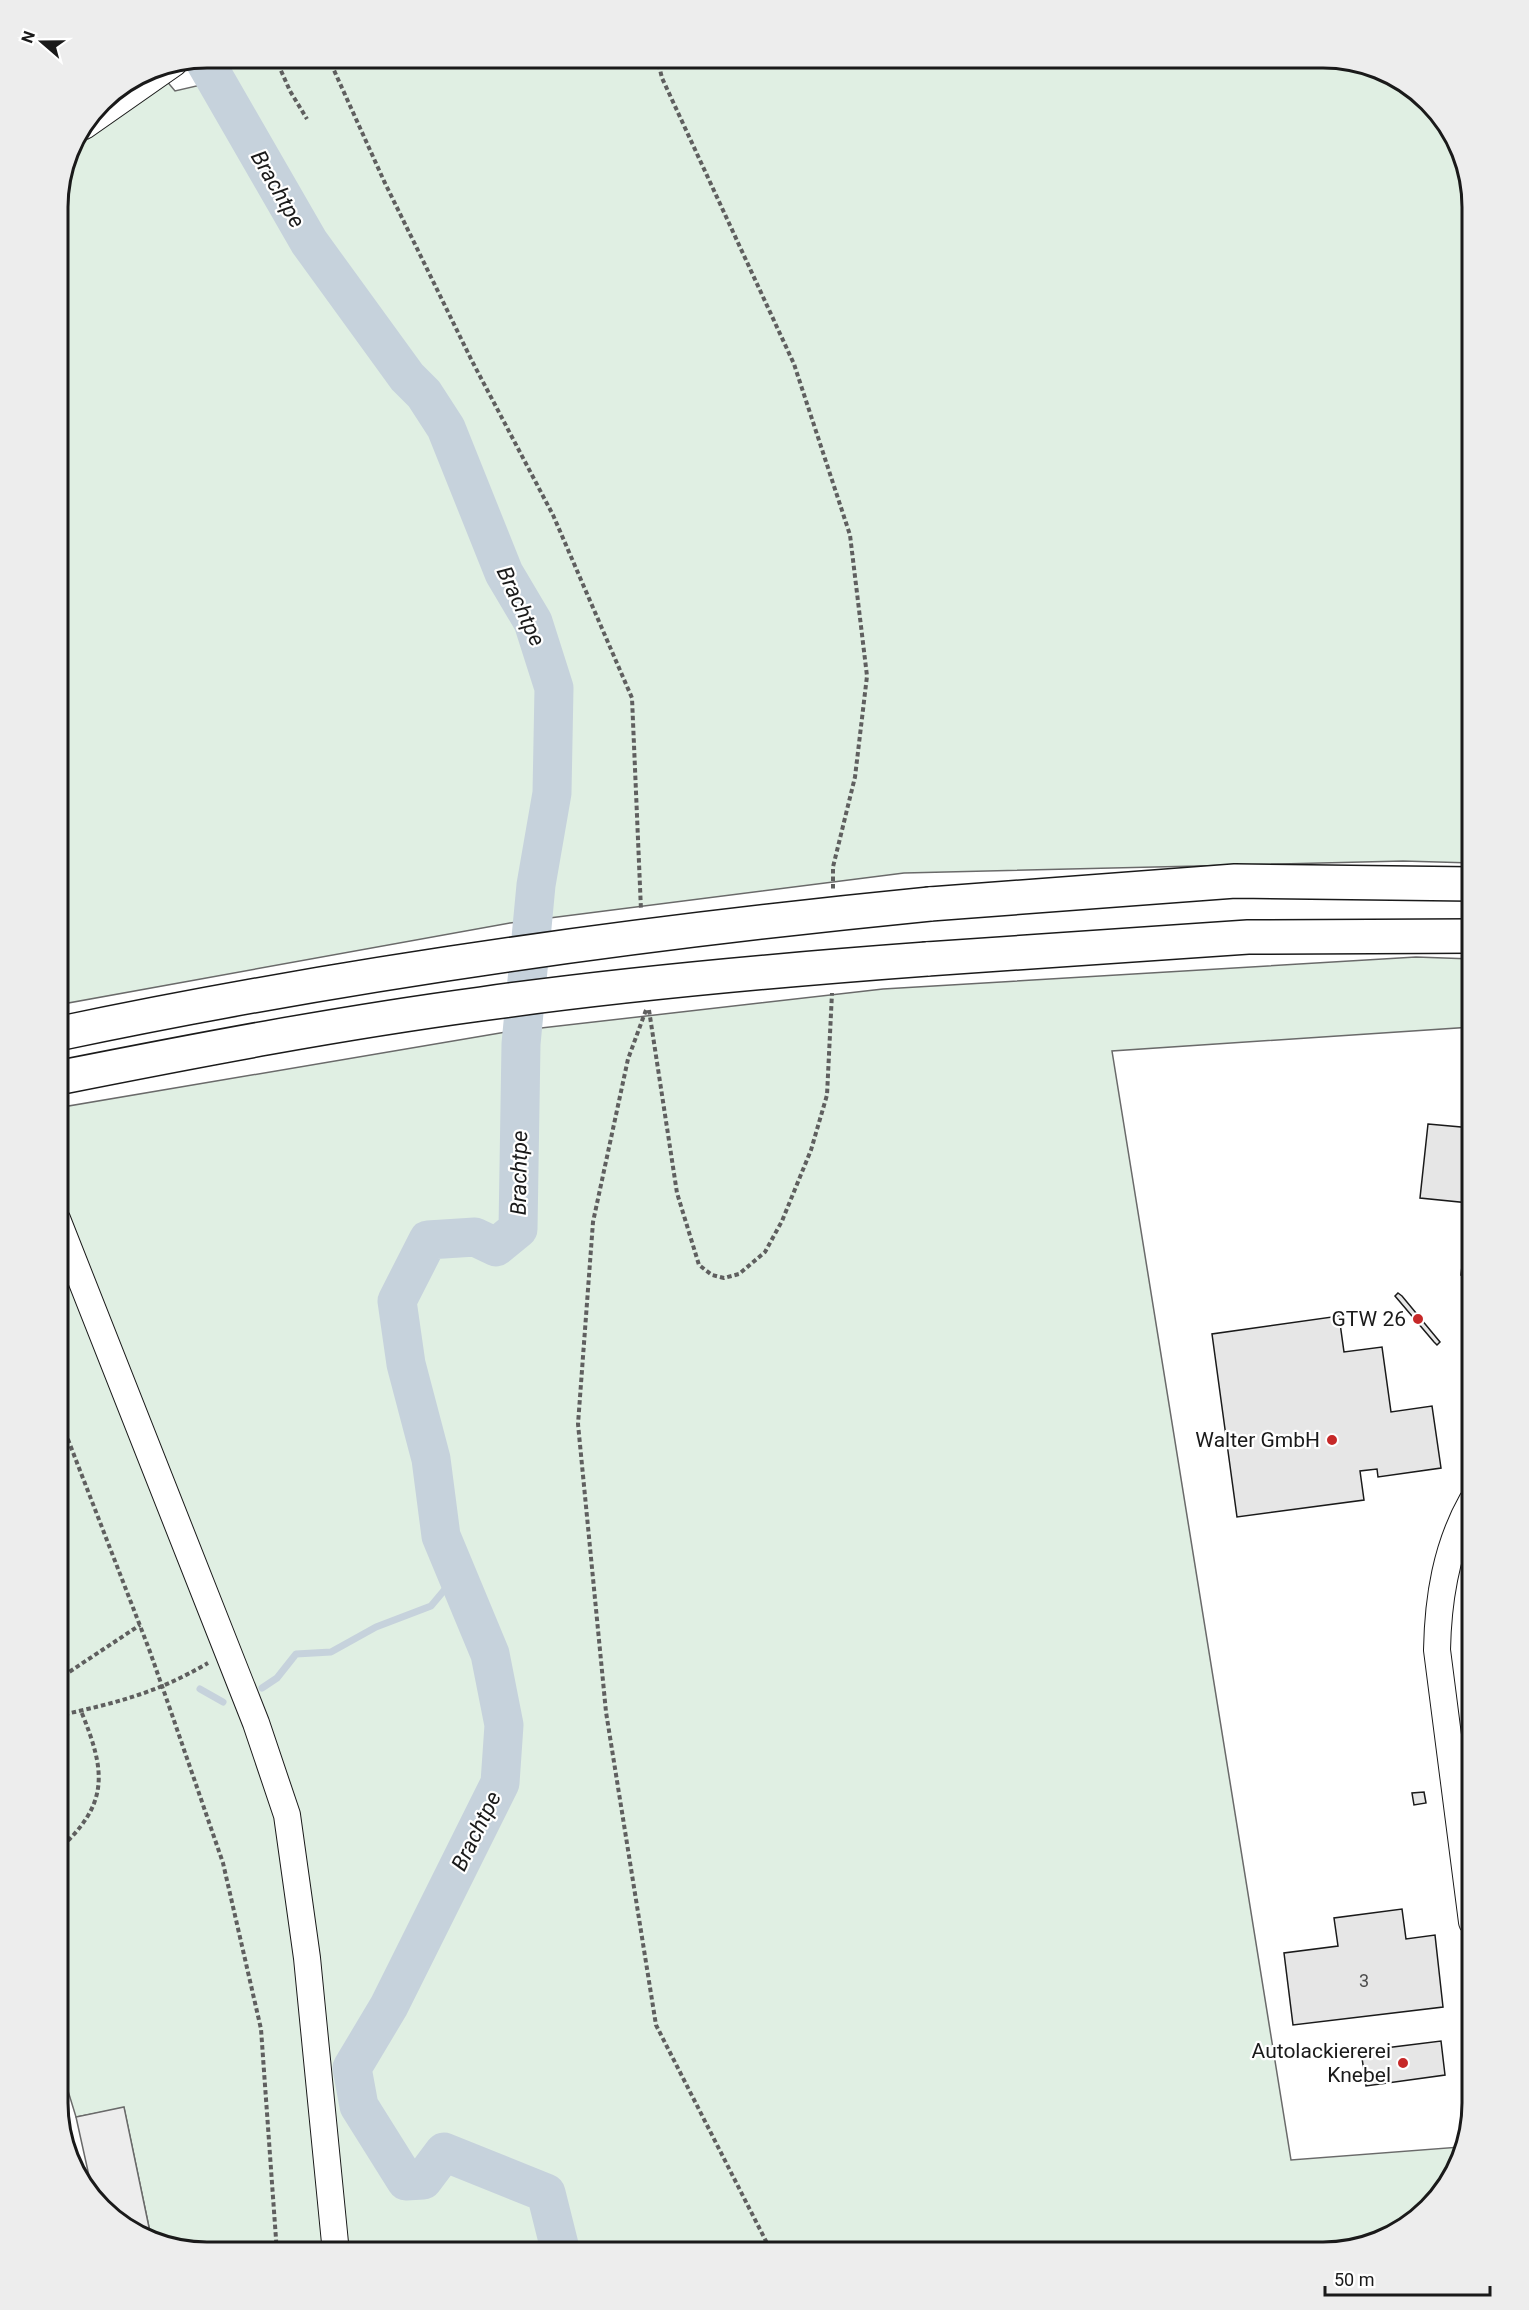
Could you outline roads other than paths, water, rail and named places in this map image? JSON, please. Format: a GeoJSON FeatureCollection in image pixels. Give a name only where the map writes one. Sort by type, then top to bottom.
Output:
{"type":"FeatureCollection","features":[{"type":"Feature","properties":{"kind":"highway"},"geometry":{"type":"LineString","coordinates":[[68,1032],[351,978],[543,948],[736,923],[930,903],[1235,881],[1462,884]]}},
{"type":"Feature","properties":{"kind":"highway"},"geometry":{"type":"LineString","coordinates":[[68,1076],[287,1034],[481,1004],[640,984],[927,959],[1248,937],[1462,936]]}},
{"type":"Feature","properties":{"kind":"street"},"geometry":{"type":"LineString","coordinates":[[105,111],[151,79]]}},
{"type":"Feature","properties":{"kind":"street"},"geometry":{"type":"LineString","coordinates":[[68,1247],[228,1651],[287,1815],[308,1958],[335,2242]]}},
{"type":"Feature","properties":{"kind":"street"},"geometry":{"type":"LineString","coordinates":[[1462,1524],[1443,1579],[1437,1614],[1437,1650],[1462,1844]]}},
{"type":"Feature","properties":{"kind":"waterway","name":"Brachtpe"},"geometry":{"type":"LineString","coordinates":[[209,68],[309,242],[407,377],[424,394],[446,428],[504,573],[533,622],[554,688],[552,793],[536,885],[521,1044],[518,1229],[496,1247],[475,1237],[428,1240],[397,1301],[406,1364],[431,1459],[441,1536],[490,1654],[504,1725],[500,1783],[389,2006],[352,2068],[359,2106],[406,2181],[423,2180],[444,2152],[546,2193],[558,2242]]}},
{"type":"Feature","properties":{"kind":"waterway"},"geometry":{"type":"LineString","coordinates":[[262,1688],[277,1678],[296,1654],[331,1652],[376,1627],[431,1606],[457,1575]]}},
{"type":"Feature","properties":{"kind":"waterway"},"geometry":{"type":"LineString","coordinates":[[200,1689],[223,1702]]}},
{"type":"Feature","properties":{"kind":"place","name":"GTW 26"},"geometry":{"type":"Point","coordinates":[1418,1319]}},
{"type":"Feature","properties":{"kind":"place","name":"Walter GmbH"},"geometry":{"type":"Point","coordinates":[1332,1440]}},
{"type":"Feature","properties":{"kind":"place","name":"Autolackiererei Knebel"},"geometry":{"type":"Point","coordinates":[1403,2063]}}]}
